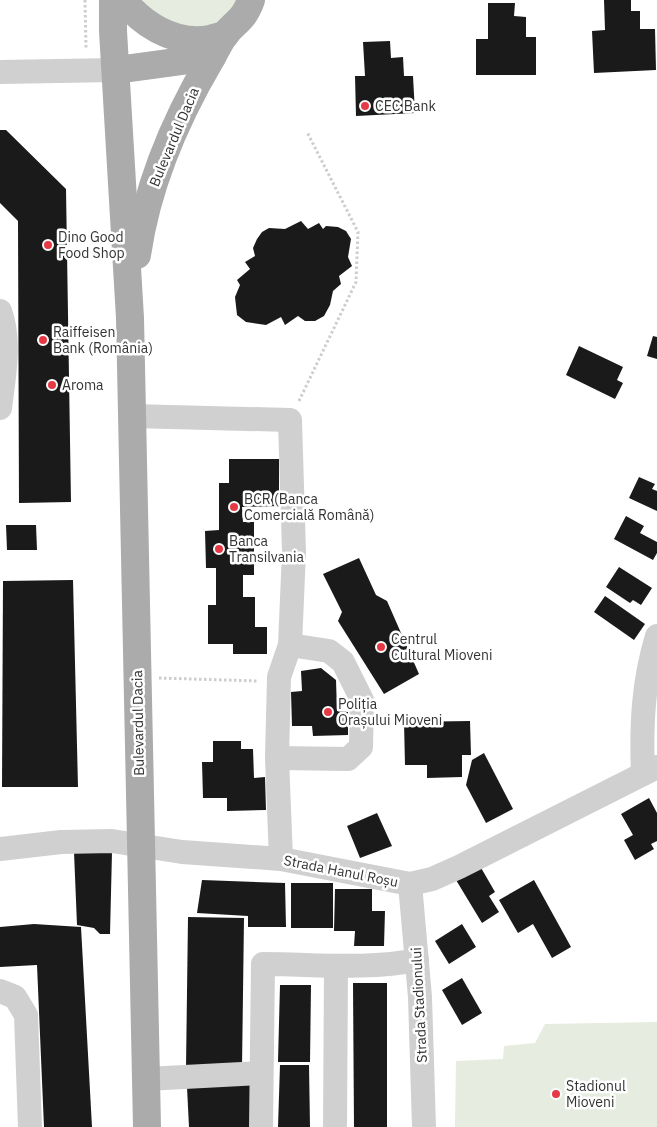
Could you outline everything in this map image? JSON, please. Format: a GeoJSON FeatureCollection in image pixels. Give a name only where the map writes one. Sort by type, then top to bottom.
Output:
{"type":"FeatureCollection","features":[{"type":"Feature","properties":{"kind":"main road","name":"Bulevardul Dacia"},"geometry":{"type":"LineString","coordinates":[[113,0],[130,318],[147,1127]]}},
{"type":"Feature","properties":{"kind":"main road"},"geometry":{"type":"LineString","coordinates":[[124,0],[137,16],[159,31],[183,38],[202,40],[232,28],[266,0]]}},
{"type":"Feature","properties":{"kind":"main road","name":"Bulevardul Dacia"},"geometry":{"type":"LineString","coordinates":[[130,318],[141,227],[152,190],[182,111],[232,28]]}},
{"type":"Feature","properties":{"kind":"main road"},"geometry":{"type":"LineString","coordinates":[[116,70],[232,28]]}},
{"type":"Feature","properties":{"kind":"street"},"geometry":{"type":"LineString","coordinates":[[0,72],[116,70]]}},
{"type":"Feature","properties":{"kind":"street"},"geometry":{"type":"LineString","coordinates":[[0,311],[4,323],[6,365],[0,408]]}},
{"type":"Feature","properties":{"kind":"street"},"geometry":{"type":"LineString","coordinates":[[132,416],[290,420],[294,552],[290,645],[279,682],[277,758],[281,859]]}},
{"type":"Feature","properties":{"kind":"street"},"geometry":{"type":"LineString","coordinates":[[650,770],[641,732],[644,688],[657,636]]}},
{"type":"Feature","properties":{"kind":"street"},"geometry":{"type":"LineString","coordinates":[[277,758],[348,759],[361,747],[362,700],[343,662],[329,651],[290,645]]}},
{"type":"Feature","properties":{"kind":"street","name":"Strada Hanul Roșu"},"geometry":{"type":"LineString","coordinates":[[0,849],[61,842],[112,841],[182,852],[281,859],[410,884],[432,879],[460,868],[650,770]]}},
{"type":"Feature","properties":{"kind":"street","name":"Strada Stadionului"},"geometry":{"type":"LineString","coordinates":[[410,884],[417,960],[424,1127]]}},
{"type":"Feature","properties":{"kind":"street"},"geometry":{"type":"LineString","coordinates":[[261,1127],[260,1073],[263,964],[336,966],[400,963],[417,960]]}},
{"type":"Feature","properties":{"kind":"street"},"geometry":{"type":"LineString","coordinates":[[335,1127],[336,966]]}},
{"type":"Feature","properties":{"kind":"street"},"geometry":{"type":"LineString","coordinates":[[0,992],[15,997],[26,1015],[30,1127]]}},
{"type":"Feature","properties":{"kind":"street"},"geometry":{"type":"LineString","coordinates":[[146,1080],[260,1073]]}},
{"type":"Feature","properties":{"kind":"path"},"geometry":{"type":"LineString","coordinates":[[85,0],[87,70]]}},
{"type":"Feature","properties":{"kind":"path"},"geometry":{"type":"LineString","coordinates":[[290,420],[356,282],[358,232],[307,132]]}},
{"type":"Feature","properties":{"kind":"path"},"geometry":{"type":"LineString","coordinates":[[137,677],[279,682]]}},
{"type":"Feature","properties":{"kind":"shaded area"},"geometry":{"type":"Polygon","coordinates":[[[143,0],[242,0],[220,22],[205,29],[175,28],[150,10],[143,0]]]}},
{"type":"Feature","properties":{"kind":"shaded area","name":"Stadionul Mioveni"},"geometry":{"type":"Polygon","coordinates":[[[657,1022],[657,1127],[455,1127],[456,1061],[503,1059],[504,1046],[535,1043],[545,1024],[657,1022]]]}},
{"type":"Feature","properties":{"kind":"building"},"geometry":{"type":"Polygon","coordinates":[[[604,0],[631,0],[631,11],[640,11],[640,29],[655,29],[656,70],[594,73],[592,31],[605,30],[604,0]]]}},
{"type":"Feature","properties":{"kind":"building"},"geometry":{"type":"Polygon","coordinates":[[[488,3],[515,3],[514,16],[526,17],[526,37],[536,37],[536,75],[476,75],[476,39],[488,39],[488,3]]]}},
{"type":"Feature","properties":{"kind":"building"},"geometry":{"type":"Polygon","coordinates":[[[390,41],[391,58],[403,57],[404,76],[413,76],[415,113],[356,116],[355,76],[365,76],[363,42],[390,41]]]}},
{"type":"Feature","properties":{"kind":"building"},"geometry":{"type":"Polygon","coordinates":[[[0,130],[6,130],[66,189],[71,502],[19,503],[18,221],[0,203],[0,130]]]}},
{"type":"Feature","properties":{"kind":"building"},"geometry":{"type":"Polygon","coordinates":[[[301,221],[308,229],[319,223],[323,229],[326,226],[338,227],[346,231],[351,239],[348,257],[352,266],[339,276],[341,284],[333,291],[330,305],[324,316],[315,321],[305,321],[298,316],[285,325],[281,317],[266,325],[246,322],[237,315],[235,297],[240,285],[237,280],[250,269],[245,262],[255,256],[253,248],[257,239],[262,232],[269,228],[285,229],[301,221]]]}},
{"type":"Feature","properties":{"kind":"building"},"geometry":{"type":"Polygon","coordinates":[[[653,336],[657,337],[657,359],[647,356],[653,336]]]}},
{"type":"Feature","properties":{"kind":"building"},"geometry":{"type":"Polygon","coordinates":[[[579,346],[623,367],[617,380],[623,383],[615,399],[566,375],[579,346]]]}},
{"type":"Feature","properties":{"kind":"building"},"geometry":{"type":"Polygon","coordinates":[[[229,459],[279,459],[279,506],[242,507],[243,522],[254,522],[254,575],[243,575],[243,597],[255,597],[255,627],[267,627],[267,654],[233,654],[233,644],[208,644],[208,605],[216,605],[216,568],[206,568],[205,531],[219,530],[219,483],[229,483],[229,459]]]}},
{"type":"Feature","properties":{"kind":"building"},"geometry":{"type":"Polygon","coordinates":[[[639,477],[655,484],[652,489],[657,491],[657,511],[629,498],[639,477]]]}},
{"type":"Feature","properties":{"kind":"building"},"geometry":{"type":"Polygon","coordinates":[[[626,516],[644,526],[640,533],[657,542],[657,553],[653,560],[614,539],[626,516]]]}},
{"type":"Feature","properties":{"kind":"building"},"geometry":{"type":"Polygon","coordinates":[[[6,525],[36,525],[37,550],[7,550],[6,525]]]}},
{"type":"Feature","properties":{"kind":"building","name":"Centrul Cultural Mioveni"},"geometry":{"type":"Polygon","coordinates":[[[359,558],[376,595],[387,601],[419,674],[384,694],[338,621],[342,612],[323,574],[359,558]]]}},
{"type":"Feature","properties":{"kind":"building"},"geometry":{"type":"Polygon","coordinates":[[[619,567],[652,588],[641,605],[633,600],[630,603],[606,587],[619,567]]]}},
{"type":"Feature","properties":{"kind":"building"},"geometry":{"type":"Polygon","coordinates":[[[73,580],[78,787],[2,787],[3,581],[73,580]]]}},
{"type":"Feature","properties":{"kind":"building"},"geometry":{"type":"Polygon","coordinates":[[[605,596],[645,624],[634,640],[594,612],[605,596]]]}},
{"type":"Feature","properties":{"kind":"building"},"geometry":{"type":"Polygon","coordinates":[[[321,668],[336,680],[337,711],[348,712],[348,735],[313,736],[312,726],[292,726],[291,692],[302,691],[301,671],[321,668]]]}},
{"type":"Feature","properties":{"kind":"building"},"geometry":{"type":"Polygon","coordinates":[[[470,721],[471,755],[462,755],[462,777],[427,778],[427,765],[405,765],[404,722],[470,721]]]}},
{"type":"Feature","properties":{"kind":"building"},"geometry":{"type":"Polygon","coordinates":[[[213,741],[241,741],[241,749],[253,749],[254,778],[265,777],[266,810],[227,811],[227,798],[203,798],[202,762],[213,762],[213,741]]]}},
{"type":"Feature","properties":{"kind":"building"},"geometry":{"type":"Polygon","coordinates":[[[484,753],[513,809],[486,823],[466,785],[472,760],[484,753]]]}},
{"type":"Feature","properties":{"kind":"building"},"geometry":{"type":"Polygon","coordinates":[[[649,798],[657,813],[657,841],[651,844],[654,849],[635,860],[624,840],[633,835],[621,814],[649,798]]]}},
{"type":"Feature","properties":{"kind":"building"},"geometry":{"type":"Polygon","coordinates":[[[377,813],[392,846],[360,858],[347,826],[377,813]]]}},
{"type":"Feature","properties":{"kind":"building"},"geometry":{"type":"Polygon","coordinates":[[[74,852],[112,852],[110,934],[100,934],[94,928],[77,925],[74,852]]]}},
{"type":"Feature","properties":{"kind":"building"},"geometry":{"type":"Polygon","coordinates":[[[480,866],[495,892],[489,896],[499,912],[482,923],[456,880],[480,866]]]}},
{"type":"Feature","properties":{"kind":"building"},"geometry":{"type":"Polygon","coordinates":[[[202,880],[285,883],[286,927],[248,927],[248,916],[197,913],[202,880]]]}},
{"type":"Feature","properties":{"kind":"building"},"geometry":{"type":"Polygon","coordinates":[[[534,880],[571,947],[552,958],[533,924],[518,933],[499,900],[534,880]]]}},
{"type":"Feature","properties":{"kind":"building"},"geometry":{"type":"Polygon","coordinates":[[[291,883],[333,883],[333,928],[291,928],[291,883]]]}},
{"type":"Feature","properties":{"kind":"building"},"geometry":{"type":"Polygon","coordinates":[[[335,889],[372,889],[372,911],[385,911],[384,946],[354,946],[355,931],[334,931],[335,889]]]}},
{"type":"Feature","properties":{"kind":"building"},"geometry":{"type":"Polygon","coordinates":[[[188,917],[244,918],[242,1068],[186,1068],[188,917]]]}},
{"type":"Feature","properties":{"kind":"building"},"geometry":{"type":"Polygon","coordinates":[[[34,924],[81,927],[92,1127],[44,1127],[37,965],[0,967],[0,927],[34,924]]]}},
{"type":"Feature","properties":{"kind":"building"},"geometry":{"type":"Polygon","coordinates":[[[462,924],[476,947],[449,964],[435,941],[462,924]]]}},
{"type":"Feature","properties":{"kind":"building"},"geometry":{"type":"Polygon","coordinates":[[[462,978],[482,1013],[462,1025],[442,990],[462,978]]]}},
{"type":"Feature","properties":{"kind":"building"},"geometry":{"type":"Polygon","coordinates":[[[353,983],[387,983],[387,1127],[354,1127],[353,983]]]}},
{"type":"Feature","properties":{"kind":"building"},"geometry":{"type":"Polygon","coordinates":[[[280,985],[311,985],[310,1062],[278,1062],[280,985]]]}},
{"type":"Feature","properties":{"kind":"building"},"geometry":{"type":"Polygon","coordinates":[[[280,1065],[309,1065],[310,1127],[278,1127],[280,1065]]]}},
{"type":"Feature","properties":{"kind":"building"},"geometry":{"type":"Polygon","coordinates":[[[252,1083],[255,1127],[189,1127],[187,1087],[252,1083]]]}},
{"type":"Feature","properties":{"kind":"place","name":"CEC Bank"},"geometry":{"type":"Point","coordinates":[365,106]}},
{"type":"Feature","properties":{"kind":"place","name":"Dino Good Food Shop"},"geometry":{"type":"Point","coordinates":[48,245]}},
{"type":"Feature","properties":{"kind":"place","name":"Raiffeisen Bank (România)"},"geometry":{"type":"Point","coordinates":[43,340]}},
{"type":"Feature","properties":{"kind":"place","name":"Aroma"},"geometry":{"type":"Point","coordinates":[52,385]}},
{"type":"Feature","properties":{"kind":"place","name":"BCR (Banca Comercială Română)"},"geometry":{"type":"Point","coordinates":[234,507]}},
{"type":"Feature","properties":{"kind":"place","name":"Banca Transilvania"},"geometry":{"type":"Point","coordinates":[219,549]}},
{"type":"Feature","properties":{"kind":"place","name":"Centrul Cultural Mioveni"},"geometry":{"type":"Point","coordinates":[381,647]}},
{"type":"Feature","properties":{"kind":"place","name":"Poliția Orașului Mioveni"},"geometry":{"type":"Point","coordinates":[328,712]}},
{"type":"Feature","properties":{"kind":"place","name":"Stadionul Mioveni"},"geometry":{"type":"Point","coordinates":[556,1094]}}]}
